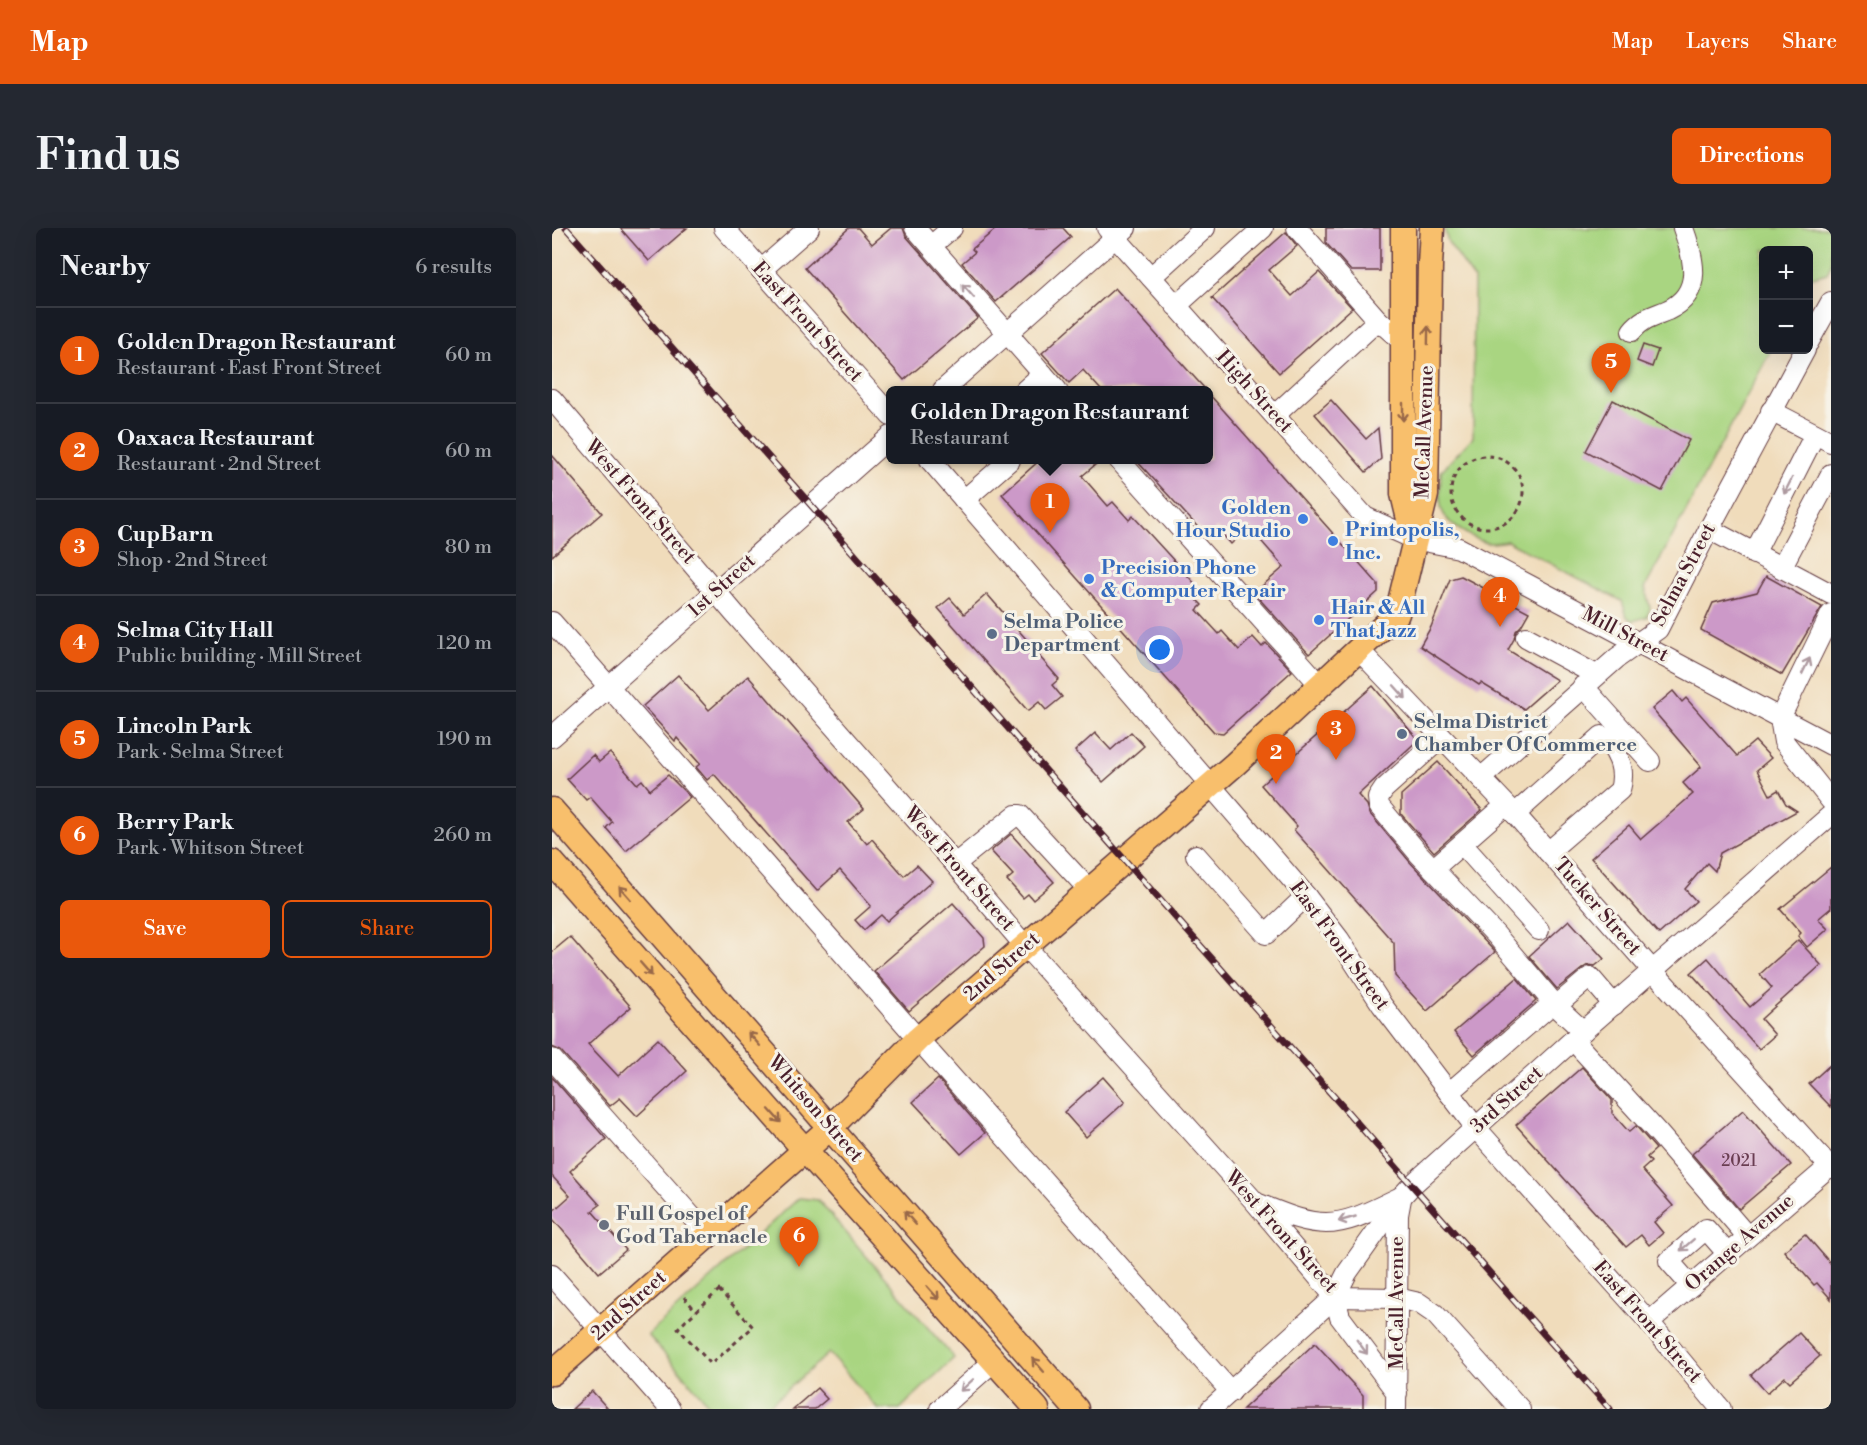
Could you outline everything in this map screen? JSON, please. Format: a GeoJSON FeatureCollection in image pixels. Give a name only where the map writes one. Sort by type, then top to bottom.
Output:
{"type":"FeatureCollection","features":[{"type":"Feature","properties":{"kind":"main road","name":"McCall Avenue"},"geometry":{"type":"LineString","coordinates":[[1403,228],[1403,494],[1414,539]]}},
{"type":"Feature","properties":{"kind":"main road","name":"McCall Avenue"},"geometry":{"type":"LineString","coordinates":[[1414,539],[1426,495],[1432,228]]}},
{"type":"Feature","properties":{"kind":"main road","name":"2nd Street"},"geometry":{"type":"LineString","coordinates":[[552,1373],[831,1127],[918,1040],[1210,786],[1359,650],[1396,614],[1414,539]]}},
{"type":"Feature","properties":{"kind":"main road","name":"Whitson Street"},"geometry":{"type":"LineString","coordinates":[[552,810],[1076,1409]]}},
{"type":"Feature","properties":{"kind":"main road","name":"Whitson Street"},"geometry":{"type":"LineString","coordinates":[[552,862],[1037,1409]]}},
{"type":"Feature","properties":{"kind":"street","name":"East Front Street"},"geometry":{"type":"LineString","coordinates":[[724,228],[886,410]]}},
{"type":"Feature","properties":{"kind":"street"},"geometry":{"type":"LineString","coordinates":[[760,270],[809,228]]}},
{"type":"Feature","properties":{"kind":"street"},"geometry":{"type":"LineString","coordinates":[[915,228],[1054,386]]}},
{"type":"Feature","properties":{"kind":"street"},"geometry":{"type":"LineString","coordinates":[[931,246],[952,228]]}},
{"type":"Feature","properties":{"kind":"street"},"geometry":{"type":"LineString","coordinates":[[1151,277],[1205,228]]}},
{"type":"Feature","properties":{"kind":"street"},"geometry":{"type":"LineString","coordinates":[[1176,306],[1263,228]]}},
{"type":"Feature","properties":{"kind":"street"},"geometry":{"type":"LineString","coordinates":[[1298,228],[1378,320],[1403,342]]}},
{"type":"Feature","properties":{"kind":"street"},"geometry":{"type":"LineString","coordinates":[[1632,331],[1644,320],[1677,305],[1692,284],[1694,275],[1692,258],[1683,228]]}},
{"type":"Feature","properties":{"kind":"street"},"geometry":{"type":"LineString","coordinates":[[948,386],[1007,334],[1116,231]]}},
{"type":"Feature","properties":{"kind":"street","name":"High Street"},"geometry":{"type":"LineString","coordinates":[[1116,231],[1176,306],[1365,517],[1414,539]]}},
{"type":"Feature","properties":{"kind":"street"},"geometry":{"type":"LineString","coordinates":[[1813,336],[1831,302]]}},
{"type":"Feature","properties":{"kind":"street"},"geometry":{"type":"LineString","coordinates":[[1275,415],[1378,320]]}},
{"type":"Feature","properties":{"kind":"street","name":"Selma Street"},"geometry":{"type":"LineString","coordinates":[[1481,778],[1589,681],[1658,629],[1708,529],[1803,354]]}},
{"type":"Feature","properties":{"kind":"street"},"geometry":{"type":"LineString","coordinates":[[1030,386],[1043,374]]}},
{"type":"Feature","properties":{"kind":"street","name":"West Front Street"},"geometry":{"type":"LineString","coordinates":[[552,399],[1026,947],[1255,1202],[1335,1297],[1397,1298],[1419,1303],[1436,1314],[1520,1409]]}},
{"type":"Feature","properties":{"kind":"street"},"geometry":{"type":"LineString","coordinates":[[1754,554],[1823,438],[1771,411]]}},
{"type":"Feature","properties":{"kind":"street","name":"1st Street"},"geometry":{"type":"LineString","coordinates":[[552,737],[886,440]]}},
{"type":"Feature","properties":{"kind":"street","name":"East Front Street"},"geometry":{"type":"LineString","coordinates":[[939,464],[964,500],[1306,896],[1339,939],[1382,1005],[1476,1128],[1649,1322],[1721,1409]]}},
{"type":"Feature","properties":{"kind":"street"},"geometry":{"type":"LineString","coordinates":[[964,500],[1004,464]]}},
{"type":"Feature","properties":{"kind":"street"},"geometry":{"type":"LineString","coordinates":[[1123,464],[1321,686]]}},
{"type":"Feature","properties":{"kind":"street"},"geometry":{"type":"LineString","coordinates":[[1781,568],[1831,474]]}},
{"type":"Feature","properties":{"kind":"street"},"geometry":{"type":"LineString","coordinates":[[1708,529],[1831,594]]}},
{"type":"Feature","properties":{"kind":"street","name":"Mill Street"},"geometry":{"type":"LineString","coordinates":[[1414,539],[1459,548],[1780,718],[1829,740]]}},
{"type":"Feature","properties":{"kind":"street"},"geometry":{"type":"LineString","coordinates":[[1831,614],[1780,718],[1784,742],[1831,801]]}},
{"type":"Feature","properties":{"kind":"street"},"geometry":{"type":"LineString","coordinates":[[552,622],[918,1040],[1231,1392]]}},
{"type":"Feature","properties":{"kind":"street"},"geometry":{"type":"LineString","coordinates":[[1526,637],[1589,681],[1650,761]]}},
{"type":"Feature","properties":{"kind":"street","name":"Tucker Street"},"geometry":{"type":"LineString","coordinates":[[1359,650],[1511,809],[1653,971],[1830,1166]]}},
{"type":"Feature","properties":{"kind":"street"},"geometry":{"type":"LineString","coordinates":[[1433,868],[1602,736],[1617,755],[1622,772],[1620,790],[1548,852]]}},
{"type":"Feature","properties":{"kind":"street"},"geometry":{"type":"LineString","coordinates":[[1441,738],[1384,789],[1378,798],[1383,812],[1496,935],[1555,1004],[1578,1036],[1659,1134],[1747,1236]]}},
{"type":"Feature","properties":{"kind":"street"},"geometry":{"type":"LineString","coordinates":[[955,864],[1016,815],[1020,815],[1090,891]]}},
{"type":"Feature","properties":{"kind":"street","name":"3rd Street"},"geometry":{"type":"LineString","coordinates":[[1211,1409],[1335,1297],[1347,1273],[1401,1197],[1441,1158],[1831,815]]}},
{"type":"Feature","properties":{"kind":"street"},"geometry":{"type":"LineString","coordinates":[[1462,844],[1539,930]]}},
{"type":"Feature","properties":{"kind":"street"},"geometry":{"type":"LineString","coordinates":[[1196,855],[1266,934],[1306,896]]}},
{"type":"Feature","properties":{"kind":"street"},"geometry":{"type":"LineString","coordinates":[[1449,1093],[1590,977],[1614,1005]]}},
{"type":"Feature","properties":{"kind":"street"},"geometry":{"type":"LineString","coordinates":[[552,1059],[708,1235]]}},
{"type":"Feature","properties":{"kind":"street","name":"Orange Avenue"},"geometry":{"type":"LineString","coordinates":[[1649,1322],[1830,1166]]}},
{"type":"Feature","properties":{"kind":"street"},"geometry":{"type":"LineString","coordinates":[[1255,1202],[1310,1222],[1327,1223],[1352,1218],[1401,1197]]}},
{"type":"Feature","properties":{"kind":"street","name":"McCall Avenue"},"geometry":{"type":"LineString","coordinates":[[1396,1401],[1398,1215],[1401,1197]]}},
{"type":"Feature","properties":{"kind":"street"},"geometry":{"type":"LineString","coordinates":[[1691,1286],[1669,1261],[1706,1229],[1727,1254]]}},
{"type":"Feature","properties":{"kind":"street"},"geometry":{"type":"LineString","coordinates":[[552,1275],[670,1409]]}},
{"type":"Feature","properties":{"kind":"street"},"geometry":{"type":"LineString","coordinates":[[1335,1297],[1340,1317],[1396,1401]]}},
{"type":"Feature","properties":{"kind":"street"},"geometry":{"type":"LineString","coordinates":[[940,1409],[994,1361]]}},
{"type":"Feature","properties":{"kind":"path"},"geometry":{"type":"LineString","coordinates":[[1480,456],[1501,459],[1517,472],[1523,492],[1521,503],[1510,520],[1491,527],[1482,527],[1464,519],[1457,512],[1451,494],[1455,475],[1461,466],[1480,456]]}},
{"type":"Feature","properties":{"kind":"path"},"geometry":{"type":"LineString","coordinates":[[719,1290],[753,1327],[711,1365],[678,1328],[696,1311],[719,1290]]}},
{"type":"Feature","properties":{"kind":"path"},"geometry":{"type":"LineString","coordinates":[[684,1297],[696,1311]]}},
{"type":"Feature","properties":{"kind":"green space"},"geometry":{"type":"Polygon","coordinates":[[[1444,228],[1831,228],[1831,265],[1827,273],[1813,277],[1813,246],[1759,246],[1759,354],[1769,354],[1645,588],[1650,608],[1647,617],[1633,621],[1627,617],[1622,601],[1507,541],[1486,543],[1478,540],[1457,528],[1444,516],[1440,501],[1441,471],[1473,437],[1474,279],[1448,242],[1444,228]]]}},
{"type":"Feature","properties":{"kind":"green space"},"geometry":{"type":"Polygon","coordinates":[[[799,1198],[818,1200],[954,1358],[900,1409],[878,1409],[829,1353],[765,1409],[713,1409],[648,1335],[799,1198]]]}},
{"type":"Feature","properties":{"kind":"building"},"geometry":{"type":"Polygon","coordinates":[[[620,228],[687,228],[649,261],[620,228]]]}},
{"type":"Feature","properties":{"kind":"building"},"geometry":{"type":"Polygon","coordinates":[[[849,228],[858,228],[872,244],[891,228],[903,228],[906,236],[978,318],[904,380],[805,268],[849,228]]]}},
{"type":"Feature","properties":{"kind":"building"},"geometry":{"type":"Polygon","coordinates":[[[997,228],[1063,228],[1071,237],[996,302],[962,263],[975,252],[972,249],[997,228]]]}},
{"type":"Feature","properties":{"kind":"building"},"geometry":{"type":"Polygon","coordinates":[[[1326,228],[1380,228],[1380,271],[1351,271],[1326,243],[1326,228]]]}},
{"type":"Feature","properties":{"kind":"building"},"geometry":{"type":"Polygon","coordinates":[[[1286,232],[1297,246],[1269,270],[1292,296],[1319,272],[1352,308],[1279,373],[1212,298],[1286,232]]]}},
{"type":"Feature","properties":{"kind":"building"},"geometry":{"type":"Polygon","coordinates":[[[1115,288],[1202,386],[1097,386],[1083,370],[1069,383],[1042,353],[1115,288]]]}},
{"type":"Feature","properties":{"kind":"building"},"geometry":{"type":"Polygon","coordinates":[[[1643,345],[1658,350],[1652,367],[1637,361],[1643,345]]]}},
{"type":"Feature","properties":{"kind":"building"},"geometry":{"type":"Polygon","coordinates":[[[1213,398],[1378,584],[1378,592],[1309,654],[1254,593],[1284,567],[1249,527],[1231,544],[1217,528],[1207,537],[1140,464],[1213,464],[1213,398]]]}},
{"type":"Feature","properties":{"kind":"building"},"geometry":{"type":"Polygon","coordinates":[[[1331,400],[1366,439],[1378,428],[1381,459],[1366,472],[1315,414],[1331,400]]]}},
{"type":"Feature","properties":{"kind":"building"},"geometry":{"type":"Polygon","coordinates":[[[1613,400],[1689,440],[1662,491],[1586,451],[1613,400]]]}},
{"type":"Feature","properties":{"kind":"building"},"geometry":{"type":"Polygon","coordinates":[[[552,455],[602,513],[552,556],[552,455]]]}},
{"type":"Feature","properties":{"kind":"building"},"geometry":{"type":"Polygon","coordinates":[[[1035,464],[1096,464],[1082,476],[1108,506],[1113,502],[1129,520],[1133,516],[1198,587],[1191,594],[1202,605],[1197,610],[1219,634],[1222,631],[1239,650],[1253,637],[1262,647],[1266,643],[1292,671],[1223,733],[1214,732],[1002,494],[1035,464]]]}},
{"type":"Feature","properties":{"kind":"building"},"geometry":{"type":"Polygon","coordinates":[[[1461,576],[1529,612],[1516,631],[1508,650],[1557,680],[1524,709],[1481,683],[1479,685],[1420,646],[1431,627],[1450,579],[1461,576]]]}},
{"type":"Feature","properties":{"kind":"building"},"geometry":{"type":"Polygon","coordinates":[[[1766,576],[1822,607],[1782,675],[1701,630],[1713,603],[1757,592],[1766,576]]]}},
{"type":"Feature","properties":{"kind":"building","name":"Selma Police Department"},"geometry":{"type":"Polygon","coordinates":[[[987,594],[1059,679],[1052,685],[1062,697],[1046,710],[1039,702],[1028,711],[938,608],[950,598],[964,614],[987,594]]]}},
{"type":"Feature","properties":{"kind":"building"},"geometry":{"type":"Polygon","coordinates":[[[678,675],[709,710],[748,676],[864,809],[848,822],[867,844],[872,839],[904,876],[917,865],[932,881],[887,921],[881,915],[864,930],[855,920],[871,906],[840,870],[817,891],[714,774],[707,780],[696,767],[700,764],[677,738],[675,741],[643,706],[678,675]]]}},
{"type":"Feature","properties":{"kind":"building"},"geometry":{"type":"Polygon","coordinates":[[[1373,686],[1418,740],[1358,795],[1367,805],[1370,814],[1410,862],[1495,952],[1427,1011],[1395,976],[1394,943],[1294,830],[1297,826],[1261,785],[1373,686]]]}},
{"type":"Feature","properties":{"kind":"building"},"geometry":{"type":"Polygon","coordinates":[[[1673,691],[1682,702],[1686,698],[1737,756],[1755,741],[1771,758],[1757,770],[1770,795],[1778,790],[1786,804],[1797,811],[1720,853],[1715,871],[1707,863],[1685,889],[1696,901],[1659,934],[1591,858],[1629,825],[1641,839],[1693,794],[1683,783],[1701,767],[1652,709],[1673,691]]]}},
{"type":"Feature","properties":{"kind":"building"},"geometry":{"type":"Polygon","coordinates":[[[1131,732],[1144,746],[1103,782],[1075,751],[1095,733],[1111,750],[1131,732]]]}},
{"type":"Feature","properties":{"kind":"building"},"geometry":{"type":"Polygon","coordinates":[[[610,753],[637,784],[642,780],[650,790],[668,775],[690,797],[626,851],[606,828],[612,822],[590,797],[586,800],[567,779],[593,755],[599,762],[610,753]]]}},
{"type":"Feature","properties":{"kind":"building"},"geometry":{"type":"Polygon","coordinates":[[[1438,762],[1482,810],[1434,852],[1401,814],[1401,795],[1438,762]]]}},
{"type":"Feature","properties":{"kind":"building"},"geometry":{"type":"Polygon","coordinates":[[[1011,834],[1054,882],[1033,900],[1028,894],[1023,898],[1007,880],[1013,875],[991,851],[1011,834]]]}},
{"type":"Feature","properties":{"kind":"building"},"geometry":{"type":"Polygon","coordinates":[[[1831,867],[1831,908],[1818,919],[1828,929],[1807,947],[1798,936],[1801,933],[1780,909],[1831,867]]]}},
{"type":"Feature","properties":{"kind":"building"},"geometry":{"type":"Polygon","coordinates":[[[953,903],[984,938],[985,946],[909,1011],[874,971],[953,903]]]}},
{"type":"Feature","properties":{"kind":"building"},"geometry":{"type":"Polygon","coordinates":[[[1569,920],[1604,959],[1595,966],[1588,965],[1583,968],[1557,989],[1529,956],[1569,920]]]}},
{"type":"Feature","properties":{"kind":"building"},"geometry":{"type":"Polygon","coordinates":[[[570,937],[631,1007],[588,1044],[618,1076],[658,1039],[687,1071],[637,1116],[620,1098],[610,1106],[561,1051],[552,1047],[552,952],[570,937]]]}},
{"type":"Feature","properties":{"kind":"building"},"geometry":{"type":"Polygon","coordinates":[[[1798,940],[1821,965],[1761,1019],[1775,1035],[1759,1049],[1691,973],[1708,958],[1750,1007],[1772,988],[1760,974],[1798,940]]]}},
{"type":"Feature","properties":{"kind":"building"},"geometry":{"type":"Polygon","coordinates":[[[1517,978],[1536,1001],[1474,1055],[1454,1032],[1517,978]]]}},
{"type":"Feature","properties":{"kind":"building"},"geometry":{"type":"Polygon","coordinates":[[[1831,1064],[1831,1107],[1809,1084],[1831,1064]]]}},
{"type":"Feature","properties":{"kind":"building"},"geometry":{"type":"Polygon","coordinates":[[[1582,1067],[1612,1100],[1612,1113],[1629,1132],[1636,1126],[1656,1149],[1647,1157],[1651,1162],[1642,1170],[1673,1206],[1654,1222],[1663,1233],[1649,1245],[1641,1235],[1626,1247],[1516,1125],[1582,1067]]]}},
{"type":"Feature","properties":{"kind":"building"},"geometry":{"type":"Polygon","coordinates":[[[552,1077],[606,1139],[570,1171],[600,1205],[592,1211],[626,1250],[599,1273],[552,1218],[552,1212],[570,1196],[552,1176],[552,1077]]]}},
{"type":"Feature","properties":{"kind":"building"},"geometry":{"type":"Polygon","coordinates":[[[1103,1077],[1125,1102],[1086,1137],[1064,1112],[1103,1077]]]}},
{"type":"Feature","properties":{"kind":"building"},"geometry":{"type":"Polygon","coordinates":[[[938,1079],[985,1133],[961,1154],[913,1102],[938,1079]]]}},
{"type":"Feature","properties":{"kind":"building"},"geometry":{"type":"Polygon","coordinates":[[[1743,1110],[1791,1165],[1739,1209],[1692,1154],[1743,1110]]]}},
{"type":"Feature","properties":{"kind":"building"},"geometry":{"type":"Polygon","coordinates":[[[1805,1234],[1831,1264],[1831,1299],[1817,1283],[1814,1285],[1784,1251],[1805,1234]]]}},
{"type":"Feature","properties":{"kind":"building"},"geometry":{"type":"Polygon","coordinates":[[[1799,1333],[1820,1356],[1790,1382],[1785,1377],[1767,1393],[1751,1375],[1799,1333]]]}},
{"type":"Feature","properties":{"kind":"building"},"geometry":{"type":"Polygon","coordinates":[[[1315,1343],[1363,1395],[1363,1409],[1243,1409],[1315,1343]]]}},
{"type":"Feature","properties":{"kind":"building"},"geometry":{"type":"Polygon","coordinates":[[[817,1388],[827,1399],[815,1409],[793,1409],[817,1388]]]}},
{"type":"Feature","properties":{"kind":"building"},"geometry":{"type":"Polygon","coordinates":[[[592,1391],[608,1409],[572,1409],[592,1391]]]}},
{"type":"Feature","properties":{"kind":"railway"},"geometry":{"type":"LineString","coordinates":[[566,228],[1610,1409]]}},
{"type":"Feature","properties":{"kind":"place","name":"Lincoln Park"},"geometry":{"type":"Point","coordinates":[1611,393]}},
{"type":"Feature","properties":{"kind":"place","name":"Golden Hour Studio"},"geometry":{"type":"Point","coordinates":[1303,519]}},
{"type":"Feature","properties":{"kind":"place","name":"Golden Dragon Restaurant"},"geometry":{"type":"Point","coordinates":[1050,533]}},
{"type":"Feature","properties":{"kind":"place","name":"Printopolis, Inc."},"geometry":{"type":"Point","coordinates":[1333,541]}},
{"type":"Feature","properties":{"kind":"place","name":"Precision Phone & Computer Repair"},"geometry":{"type":"Point","coordinates":[1089,579]}},
{"type":"Feature","properties":{"kind":"place","name":"Hair & All That Jazz"},"geometry":{"type":"Point","coordinates":[1319,620]}},
{"type":"Feature","properties":{"kind":"place","name":"Selma City Hall"},"geometry":{"type":"Point","coordinates":[1500,627]}},
{"type":"Feature","properties":{"kind":"place","name":"Selma Police Department"},"geometry":{"type":"Point","coordinates":[992,634]}},
{"type":"Feature","properties":{"kind":"place","name":"Selma District Chamber Of Commerce"},"geometry":{"type":"Point","coordinates":[1402,734]}},
{"type":"Feature","properties":{"kind":"place","name":"CupBarn"},"geometry":{"type":"Point","coordinates":[1336,760]}},
{"type":"Feature","properties":{"kind":"place","name":"Oaxaca Restaurant"},"geometry":{"type":"Point","coordinates":[1276,784]}},
{"type":"Feature","properties":{"kind":"place","name":"Full Gospel of God Tabernacle"},"geometry":{"type":"Point","coordinates":[604,1225]}},
{"type":"Feature","properties":{"kind":"place","name":"Berry Park"},"geometry":{"type":"Point","coordinates":[799,1267]}}]}
